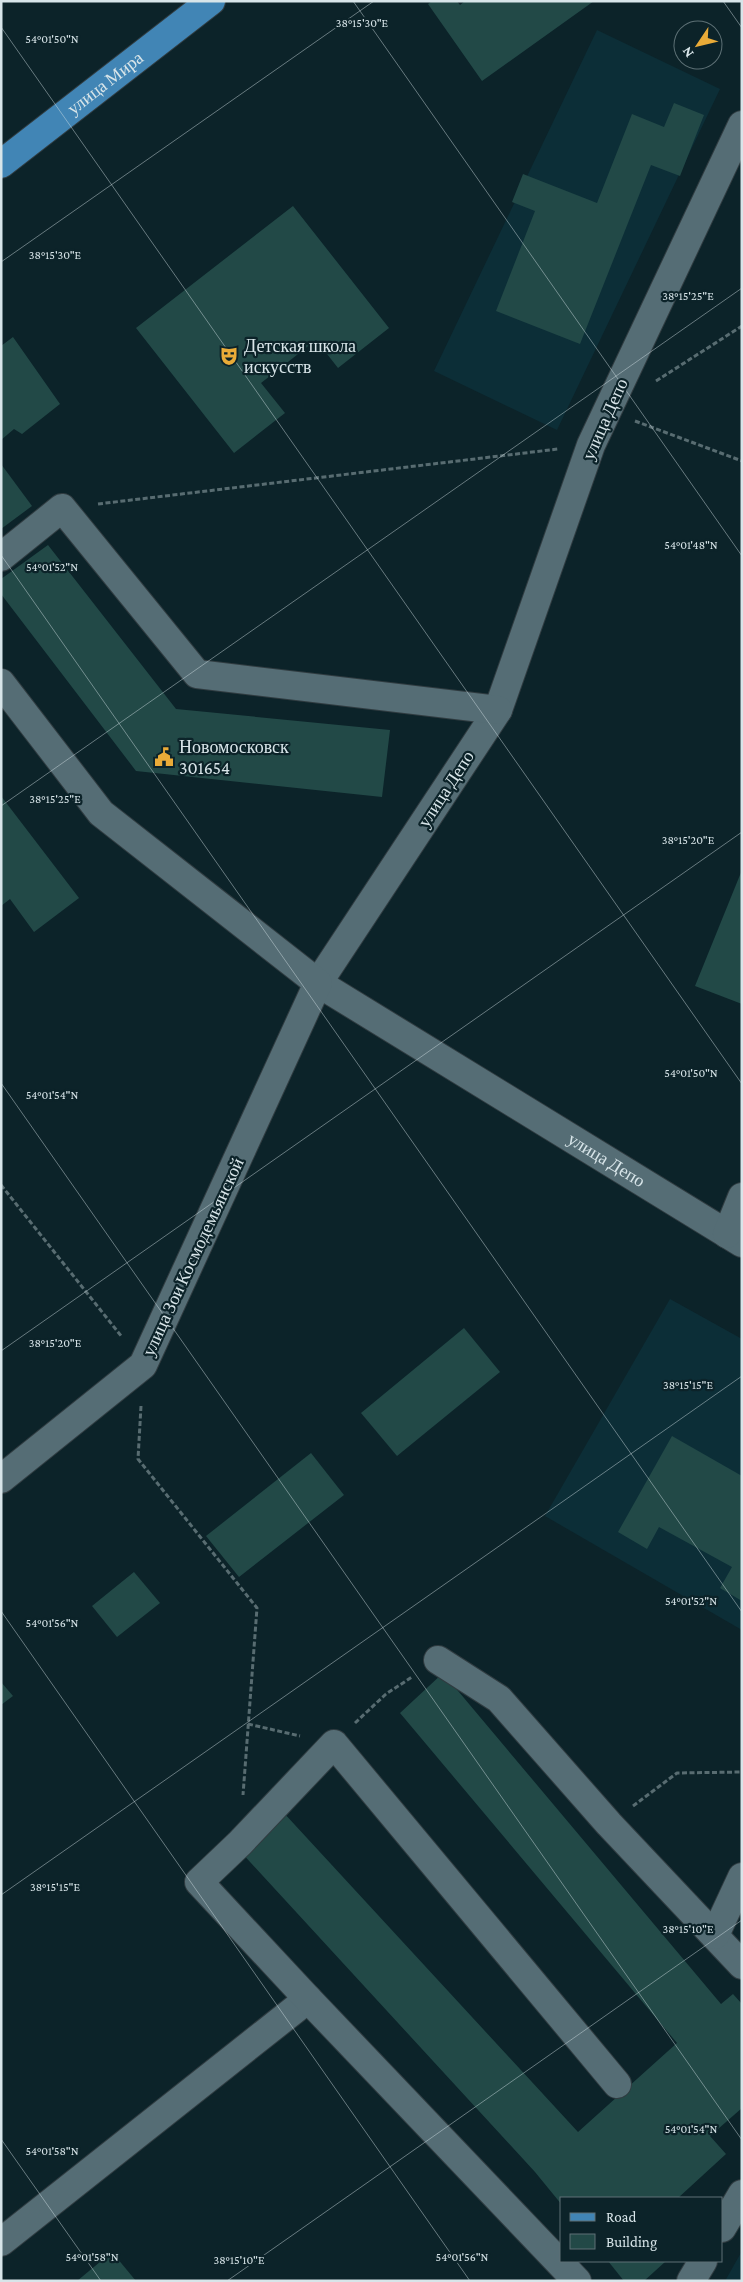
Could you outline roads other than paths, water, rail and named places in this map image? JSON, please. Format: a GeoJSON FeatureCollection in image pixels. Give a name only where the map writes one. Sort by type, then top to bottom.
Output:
{"type":"FeatureCollection","features":[{"type":"Feature","properties":{"kind":"main road","name":"улица Мира"},"geometry":{"type":"LineString","coordinates":[[1,164],[211,1]]}},
{"type":"Feature","properties":{"kind":"street","name":"улица Депо"},"geometry":{"type":"LineString","coordinates":[[734,1239],[318,983],[498,710],[591,445],[742,125]]}},
{"type":"Feature","properties":{"kind":"street"},"geometry":{"type":"LineString","coordinates":[[1,557],[62,508],[197,674],[498,710]]}},
{"type":"Feature","properties":{"kind":"street"},"geometry":{"type":"LineString","coordinates":[[1,683],[101,813],[318,983]]}},
{"type":"Feature","properties":{"kind":"street","name":"улица Зои Космодемьянской"},"geometry":{"type":"LineString","coordinates":[[1,1479],[143,1365],[318,983]]}},
{"type":"Feature","properties":{"kind":"street"},"geometry":{"type":"LineString","coordinates":[[734,1239],[742,1197]]}},
{"type":"Feature","properties":{"kind":"street"},"geometry":{"type":"LineString","coordinates":[[438,1660],[499,1700],[609,1824],[742,1965]]}},
{"type":"Feature","properties":{"kind":"street"},"geometry":{"type":"LineString","coordinates":[[577,2281],[199,1882],[240,1843],[334,1744],[617,2084]]}},
{"type":"Feature","properties":{"kind":"street"},"geometry":{"type":"LineString","coordinates":[[715,1935],[742,1876]]}},
{"type":"Feature","properties":{"kind":"street"},"geometry":{"type":"LineString","coordinates":[[1,2242],[308,1999]]}},
{"type":"Feature","properties":{"kind":"street"},"geometry":{"type":"LineString","coordinates":[[723,2226],[742,2194]]}},
{"type":"Feature","properties":{"kind":"street"},"geometry":{"type":"LineString","coordinates":[[691,2281],[702,2262]]}},
{"type":"Feature","properties":{"kind":"place","name":"Детская школа искусств"},"geometry":{"type":"Point","coordinates":[229,356]}},
{"type":"Feature","properties":{"kind":"place","name":"Новомосковск 301654"},"geometry":{"type":"Point","coordinates":[164,757]}}]}
